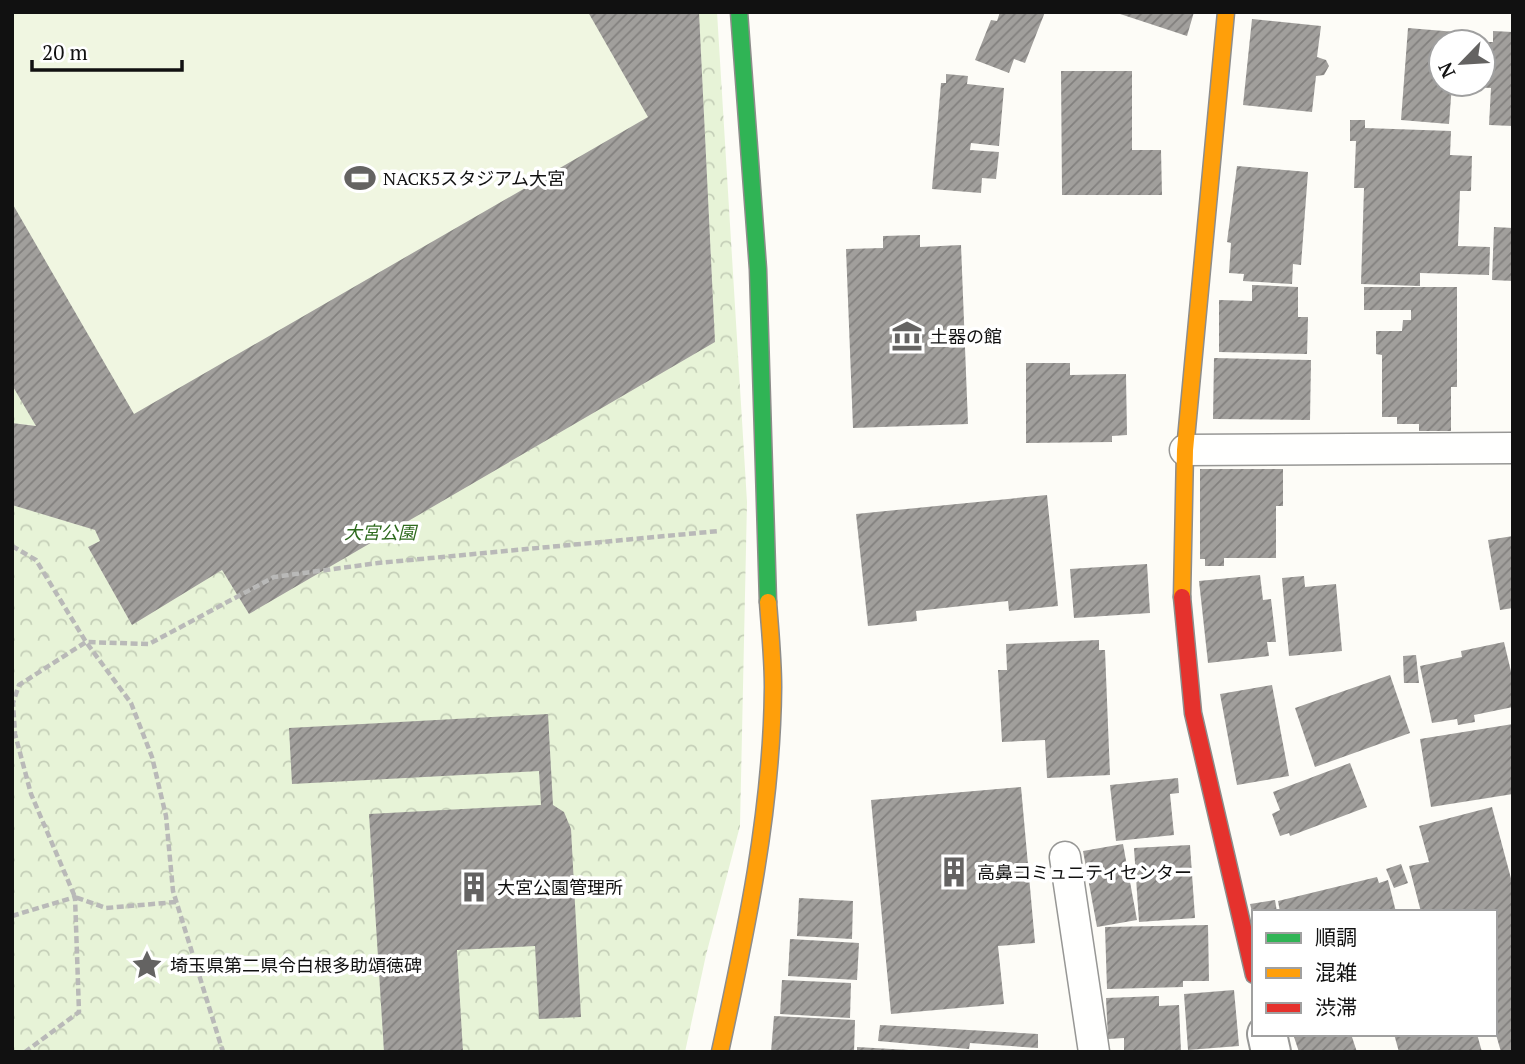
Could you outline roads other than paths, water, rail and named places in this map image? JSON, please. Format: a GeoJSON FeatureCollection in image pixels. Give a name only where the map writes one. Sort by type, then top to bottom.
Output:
{"type":"FeatureCollection","features":[{"type":"Feature","properties":{"kind":"street"},"geometry":{"type":"LineString","coordinates":[[720,1052],[750,912],[767,789],[773,687],[764,527],[758,269],[739,12]]}},
{"type":"Feature","properties":{"kind":"street"},"geometry":{"type":"LineString","coordinates":[[1226,12],[1204,221],[1185,450],[1180,580],[1193,713],[1252,966]]}},
{"type":"Feature","properties":{"kind":"lane"},"geometry":{"type":"LineString","coordinates":[[1185,450],[1513,448]]}},
{"type":"Feature","properties":{"kind":"lane"},"geometry":{"type":"LineString","coordinates":[[1065,856],[1094,1052]]}},
{"type":"Feature","properties":{"kind":"place","name":"NACK5スタジアム大宮"},"geometry":{"type":"Point","coordinates":[360,178]}},
{"type":"Feature","properties":{"kind":"place","name":"土器の館"},"geometry":{"type":"Point","coordinates":[907,336]}},
{"type":"Feature","properties":{"kind":"place","name":"高鼻コミュニティセンター"},"geometry":{"type":"Point","coordinates":[954,872]}},
{"type":"Feature","properties":{"kind":"place","name":"大宮公園管理所"},"geometry":{"type":"Point","coordinates":[474,887]}},
{"type":"Feature","properties":{"kind":"place","name":"埼玉県第二県令白根多助頌徳碑"},"geometry":{"type":"Point","coordinates":[147,965]}},
{"type":"Feature","properties":{"kind":"park label","name":"大宮公園"},"geometry":{"type":"Point","coordinates":[380,532]}}]}
